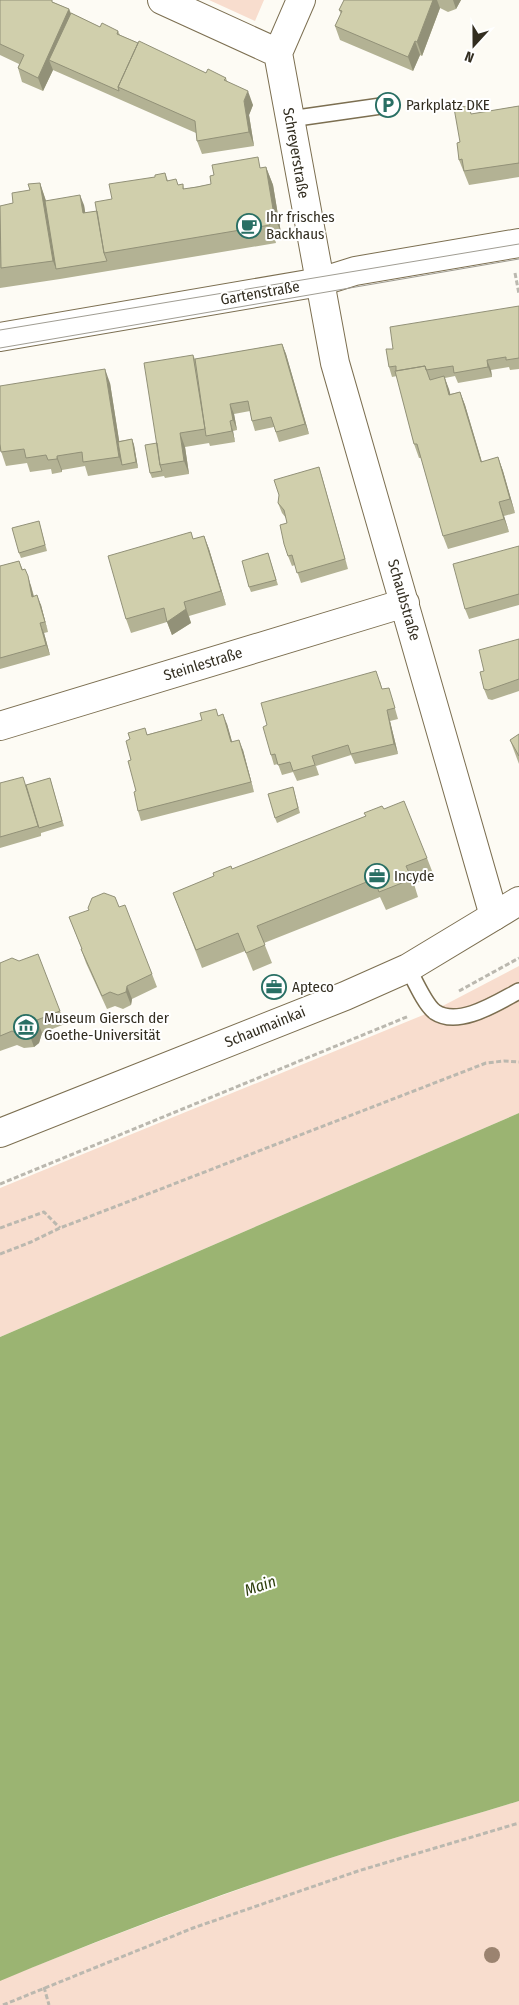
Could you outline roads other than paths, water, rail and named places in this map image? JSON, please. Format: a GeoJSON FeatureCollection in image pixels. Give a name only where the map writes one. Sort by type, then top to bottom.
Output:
{"type":"FeatureCollection","features":[{"type":"Feature","properties":{"kind":"street"},"geometry":{"type":"LineString","coordinates":[[162,0],[278,53],[301,0]]}},
{"type":"Feature","properties":{"kind":"street","name":"Schreyerstraße"},"geometry":{"type":"LineString","coordinates":[[278,53],[320,282]]}},
{"type":"Feature","properties":{"kind":"street","name":"Gartenstraße"},"geometry":{"type":"LineString","coordinates":[[0,337],[320,282],[355,271],[519,243]]}},
{"type":"Feature","properties":{"kind":"street","name":"Schaubstraße"},"geometry":{"type":"LineString","coordinates":[[320,282],[335,363],[494,916]]}},
{"type":"Feature","properties":{"kind":"street","name":"Steinlestraße"},"geometry":{"type":"LineString","coordinates":[[0,726],[405,603]]}},
{"type":"Feature","properties":{"kind":"street","name":"Schaumainkai"},"geometry":{"type":"LineString","coordinates":[[0,1133],[336,999],[408,968],[519,902]]}},
{"type":"Feature","properties":{"kind":"lane"},"geometry":{"type":"LineString","coordinates":[[290,119],[388,105]]}},
{"type":"Feature","properties":{"kind":"lane"},"geometry":{"type":"LineString","coordinates":[[408,968],[430,1006],[435,1012],[446,1016],[462,1016],[482,1010],[519,991]]}},
{"type":"Feature","properties":{"kind":"water","name":"Main"},"geometry":{"type":"Polygon","coordinates":[[[519,1113],[519,1801],[364,1847],[273,1877],[194,1905],[0,1981],[0,1337],[519,1113]]]}},
{"type":"Feature","properties":{"kind":"tram line"},"geometry":{"type":"LineString","coordinates":[[0,330],[519,244]]}},
{"type":"Feature","properties":{"kind":"tram line"},"geometry":{"type":"LineString","coordinates":[[0,348],[519,259]]}},
{"type":"Feature","properties":{"kind":"place","name":"Parkplatz DKE"},"geometry":{"type":"Point","coordinates":[388,105]}},
{"type":"Feature","properties":{"kind":"place","name":"Ihr frisches Backhaus"},"geometry":{"type":"Point","coordinates":[249,226]}},
{"type":"Feature","properties":{"kind":"place","name":"Incyde"},"geometry":{"type":"Point","coordinates":[377,876]}},
{"type":"Feature","properties":{"kind":"place","name":"Apteco"},"geometry":{"type":"Point","coordinates":[274,987]}},
{"type":"Feature","properties":{"kind":"place","name":"Museum Giersch der Goethe-Universität"},"geometry":{"type":"Point","coordinates":[26,1027]}}]}
